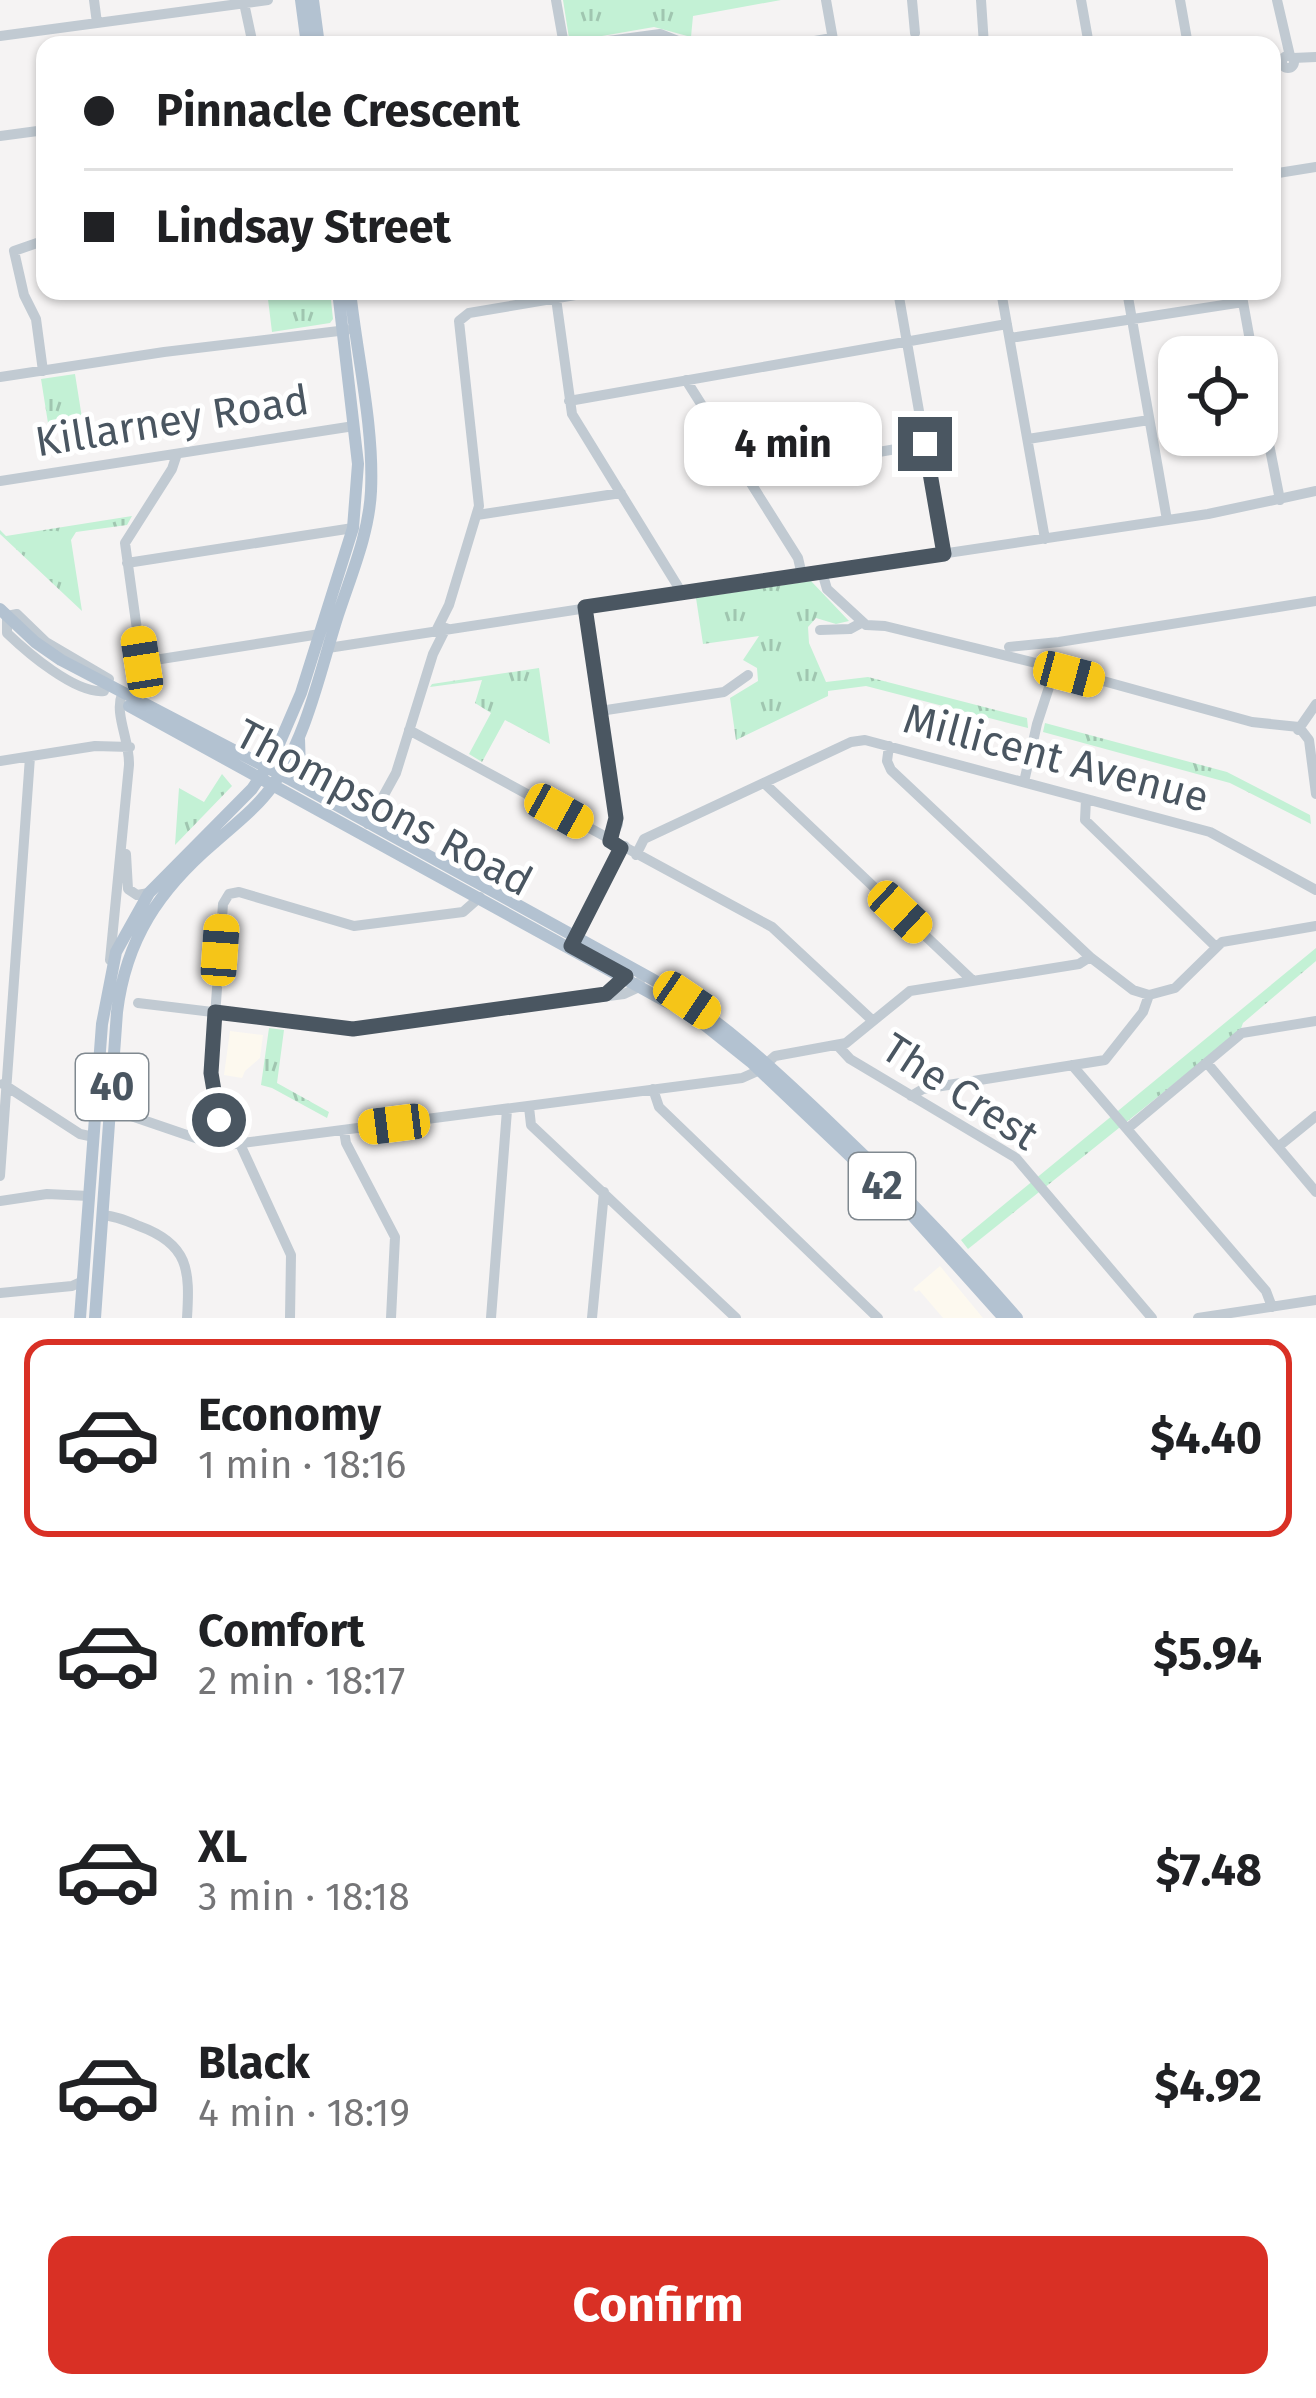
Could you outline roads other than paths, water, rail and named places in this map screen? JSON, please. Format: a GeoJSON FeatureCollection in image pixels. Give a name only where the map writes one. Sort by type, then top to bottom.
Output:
{"type":"FeatureCollection","features":[{"type":"Feature","properties":{"kind":"main road"},"geometry":{"type":"LineString","coordinates":[[301,0],[306,36]]}},
{"type":"Feature","properties":{"kind":"main road"},"geometry":{"type":"LineString","coordinates":[[313,0],[318,36]]}},
{"type":"Feature","properties":{"kind":"main road","name":"40"},"geometry":{"type":"LineString","coordinates":[[270,777],[364,532],[371,492],[340,300]]}},
{"type":"Feature","properties":{"kind":"main road","name":"40"},"geometry":{"type":"LineString","coordinates":[[80,1318],[94,1137],[106,1108],[121,987],[134,940],[171,883],[270,777],[300,731],[328,648],[358,478],[346,327],[349,300]]}},
{"type":"Feature","properties":{"kind":"main road","name":"Thompsons Road"},"geometry":{"type":"LineString","coordinates":[[3,616],[48,660],[104,691],[223,744],[270,777],[574,941],[696,1018],[759,1065],[914,1202],[1017,1318]]}},
{"type":"Feature","properties":{"kind":"main road","name":"Thompsons Road"},"geometry":{"type":"LineString","coordinates":[[3,616],[51,654],[237,766],[270,777]]}},
{"type":"Feature","properties":{"kind":"main road"},"geometry":{"type":"LineString","coordinates":[[236,816],[276,800],[313,800],[300,770],[300,731]]}},
{"type":"Feature","properties":{"kind":"main road"},"geometry":{"type":"LineString","coordinates":[[223,744],[256,751],[283,739]]}},
{"type":"Feature","properties":{"kind":"main road"},"geometry":{"type":"LineString","coordinates":[[236,816],[242,787],[237,766]]}},
{"type":"Feature","properties":{"kind":"main road","name":"Thompsons Road"},"geometry":{"type":"LineString","coordinates":[[313,800],[368,824],[482,892]]}},
{"type":"Feature","properties":{"kind":"main road","name":"40"},"geometry":{"type":"LineString","coordinates":[[95,1318],[108,981],[122,939],[149,893],[236,816]]}},
{"type":"Feature","properties":{"kind":"main road","name":"Thompsons Road"},"geometry":{"type":"LineString","coordinates":[[759,1065],[934,1238],[1004,1318]]}},
{"type":"Feature","properties":{"kind":"main road"},"geometry":{"type":"LineString","coordinates":[[83,1287],[90,1288],[101,1233]]}},
{"type":"Feature","properties":{"kind":"street"},"geometry":{"type":"LineString","coordinates":[[94,0],[97,23]]}},
{"type":"Feature","properties":{"kind":"street"},"geometry":{"type":"LineString","coordinates":[[0,36],[199,5],[268,0]]}},
{"type":"Feature","properties":{"kind":"street"},"geometry":{"type":"LineString","coordinates":[[556,0],[562,36]]}},
{"type":"Feature","properties":{"kind":"street"},"geometry":{"type":"LineString","coordinates":[[826,0],[832,36]]}},
{"type":"Feature","properties":{"kind":"street"},"geometry":{"type":"LineString","coordinates":[[912,0],[914,34]]}},
{"type":"Feature","properties":{"kind":"street"},"geometry":{"type":"LineString","coordinates":[[981,0],[983,36]]}},
{"type":"Feature","properties":{"kind":"street"},"geometry":{"type":"LineString","coordinates":[[1082,0],[1088,36]]}},
{"type":"Feature","properties":{"kind":"street"},"geometry":{"type":"LineString","coordinates":[[1180,0],[1186,36]]}},
{"type":"Feature","properties":{"kind":"street"},"geometry":{"type":"LineString","coordinates":[[1277,0],[1284,61],[1315,57]]}},
{"type":"Feature","properties":{"kind":"street"},"geometry":{"type":"LineString","coordinates":[[248,3],[252,36]]}},
{"type":"Feature","properties":{"kind":"street"},"geometry":{"type":"LineString","coordinates":[[0,136],[36,130]]}},
{"type":"Feature","properties":{"kind":"street"},"geometry":{"type":"LineString","coordinates":[[1281,173],[1316,167]]}},
{"type":"Feature","properties":{"kind":"street"},"geometry":{"type":"LineString","coordinates":[[0,249],[14,251],[36,243]]}},
{"type":"Feature","properties":{"kind":"street"},"geometry":{"type":"LineString","coordinates":[[14,251],[24,296],[36,319],[43,371]]}},
{"type":"Feature","properties":{"kind":"street"},"geometry":{"type":"LineString","coordinates":[[368,824],[396,773],[477,515],[459,321],[469,313],[531,300]]}},
{"type":"Feature","properties":{"kind":"street"},"geometry":{"type":"LineString","coordinates":[[556,300],[574,417],[682,593]]}},
{"type":"Feature","properties":{"kind":"street"},"geometry":{"type":"LineString","coordinates":[[900,300],[944,554]]}},
{"type":"Feature","properties":{"kind":"street"},"geometry":{"type":"LineString","coordinates":[[1003,300],[1045,539]]}},
{"type":"Feature","properties":{"kind":"street"},"geometry":{"type":"LineString","coordinates":[[1128,300],[1167,520]]}},
{"type":"Feature","properties":{"kind":"street"},"geometry":{"type":"LineString","coordinates":[[1010,338],[1132,320],[1224,300]]}},
{"type":"Feature","properties":{"kind":"street"},"geometry":{"type":"LineString","coordinates":[[1243,300],[1249,336]]}},
{"type":"Feature","properties":{"kind":"street"},"geometry":{"type":"LineString","coordinates":[[569,401],[1007,325]]}},
{"type":"Feature","properties":{"kind":"street"},"geometry":{"type":"LineString","coordinates":[[0,377],[346,327]]}},
{"type":"Feature","properties":{"kind":"street"},"geometry":{"type":"LineString","coordinates":[[686,380],[799,560],[802,575]]}},
{"type":"Feature","properties":{"kind":"street"},"geometry":{"type":"LineString","coordinates":[[1028,439],[1149,420]]}},
{"type":"Feature","properties":{"kind":"street","name":"Killarney Road"},"geometry":{"type":"LineString","coordinates":[[0,481],[354,426]]}},
{"type":"Feature","properties":{"kind":"street"},"geometry":{"type":"LineString","coordinates":[[748,481],[763,472],[925,444]]}},
{"type":"Feature","properties":{"kind":"street"},"geometry":{"type":"LineString","coordinates":[[108,981],[129,741],[142,662],[125,541],[168,474],[171,455]]}},
{"type":"Feature","properties":{"kind":"street"},"geometry":{"type":"LineString","coordinates":[[1270,456],[1277,501]]}},
{"type":"Feature","properties":{"kind":"street"},"geometry":{"type":"LineString","coordinates":[[328,648],[1316,493]]}},
{"type":"Feature","properties":{"kind":"street"},"geometry":{"type":"LineString","coordinates":[[477,515],[621,494]]}},
{"type":"Feature","properties":{"kind":"street"},"geometry":{"type":"LineString","coordinates":[[127,563],[352,528]]}},
{"type":"Feature","properties":{"kind":"street"},"geometry":{"type":"LineString","coordinates":[[827,571],[836,596],[862,622],[1298,730],[1311,757],[1316,794]]}},
{"type":"Feature","properties":{"kind":"street"},"geometry":{"type":"LineString","coordinates":[[1009,646],[1059,644],[1077,637],[1316,601]]}},
{"type":"Feature","properties":{"kind":"street"},"geometry":{"type":"LineString","coordinates":[[585,607],[616,818],[626,848]]}},
{"type":"Feature","properties":{"kind":"street"},"geometry":{"type":"LineString","coordinates":[[820,629],[850,629],[862,622]]}},
{"type":"Feature","properties":{"kind":"street"},"geometry":{"type":"LineString","coordinates":[[142,662],[327,633],[352,642]]}},
{"type":"Feature","properties":{"kind":"street"},"geometry":{"type":"LineString","coordinates":[[1022,782],[1059,644]]}},
{"type":"Feature","properties":{"kind":"street"},"geometry":{"type":"LineString","coordinates":[[600,711],[724,692],[748,675]]}},
{"type":"Feature","properties":{"kind":"street"},"geometry":{"type":"LineString","coordinates":[[129,741],[135,702]]}},
{"type":"Feature","properties":{"kind":"street"},"geometry":{"type":"LineString","coordinates":[[1298,730],[1316,704]]}},
{"type":"Feature","properties":{"kind":"street"},"geometry":{"type":"LineString","coordinates":[[409,730],[779,932],[874,1021]]}},
{"type":"Feature","properties":{"kind":"street","name":"Millicent Avenue"},"geometry":{"type":"LineString","coordinates":[[574,941],[626,848],[857,740],[1210,832],[1314,888]]}},
{"type":"Feature","properties":{"kind":"street"},"geometry":{"type":"LineString","coordinates":[[0,761],[129,741]]}},
{"type":"Feature","properties":{"kind":"street"},"geometry":{"type":"LineString","coordinates":[[889,746],[886,761],[891,770],[1090,957],[1133,990],[1149,994],[1175,988],[1225,941],[1316,926]]}},
{"type":"Feature","properties":{"kind":"street"},"geometry":{"type":"LineString","coordinates":[[0,1176],[30,757]]}},
{"type":"Feature","properties":{"kind":"street"},"geometry":{"type":"LineString","coordinates":[[764,783],[972,980]]}},
{"type":"Feature","properties":{"kind":"street"},"geometry":{"type":"LineString","coordinates":[[1086,799],[1085,820],[1215,946]]}},
{"type":"Feature","properties":{"kind":"street"},"geometry":{"type":"LineString","coordinates":[[124,820],[128,889],[137,895],[149,893]]}},
{"type":"Feature","properties":{"kind":"street"},"geometry":{"type":"LineString","coordinates":[[290,1318],[291,1255],[249,1171],[230,1146],[219,1120],[211,1073],[223,904],[229,894],[239,892],[353,926],[463,912],[482,892]]}},
{"type":"Feature","properties":{"kind":"street"},"geometry":{"type":"LineString","coordinates":[[106,1108],[230,1146],[467,1114],[506,1114],[730,1078],[775,1056],[838,1046],[910,991],[1079,964],[1090,957]]}},
{"type":"Feature","properties":{"kind":"street"},"geometry":{"type":"LineString","coordinates":[[138,1003],[353,1029],[629,992],[634,977]]}},
{"type":"Feature","properties":{"kind":"street"},"geometry":{"type":"LineString","coordinates":[[911,1096],[920,1089],[1102,1061],[1148,1005],[1149,994]]}},
{"type":"Feature","properties":{"kind":"street"},"geometry":{"type":"LineString","coordinates":[[1127,1129],[1245,1032],[1316,1021]]}},
{"type":"Feature","properties":{"kind":"street","name":"The Crest"},"geometry":{"type":"LineString","coordinates":[[838,1046],[850,1059],[1016,1158],[1149,1318]]}},
{"type":"Feature","properties":{"kind":"street"},"geometry":{"type":"LineString","coordinates":[[1207,1063],[1316,1192]]}},
{"type":"Feature","properties":{"kind":"street"},"geometry":{"type":"LineString","coordinates":[[1072,1065],[1266,1291],[1272,1306]]}},
{"type":"Feature","properties":{"kind":"street"},"geometry":{"type":"LineString","coordinates":[[3,1085],[80,1134],[94,1137]]}},
{"type":"Feature","properties":{"kind":"street"},"geometry":{"type":"LineString","coordinates":[[656,1089],[656,1104],[878,1318]]}},
{"type":"Feature","properties":{"kind":"street"},"geometry":{"type":"LineString","coordinates":[[529,1110],[545,1136],[736,1318]]}},
{"type":"Feature","properties":{"kind":"street"},"geometry":{"type":"LineString","coordinates":[[491,1318],[506,1114]]}},
{"type":"Feature","properties":{"kind":"street"},"geometry":{"type":"LineString","coordinates":[[1277,1147],[1316,1116]]}},
{"type":"Feature","properties":{"kind":"street"},"geometry":{"type":"LineString","coordinates":[[347,1130],[353,1154],[394,1237],[391,1318]]}},
{"type":"Feature","properties":{"kind":"street"},"geometry":{"type":"LineString","coordinates":[[592,1318],[604,1192]]}},
{"type":"Feature","properties":{"kind":"street"},"geometry":{"type":"LineString","coordinates":[[0,1199],[89,1196]]}},
{"type":"Feature","properties":{"kind":"street"},"geometry":{"type":"LineString","coordinates":[[102,1215],[154,1231],[173,1243],[189,1275],[187,1318]]}},
{"type":"Feature","properties":{"kind":"street"},"geometry":{"type":"LineString","coordinates":[[0,1293],[83,1287]]}},
{"type":"Feature","properties":{"kind":"street"},"geometry":{"type":"LineString","coordinates":[[1198,1318],[1316,1300]]}}]}
